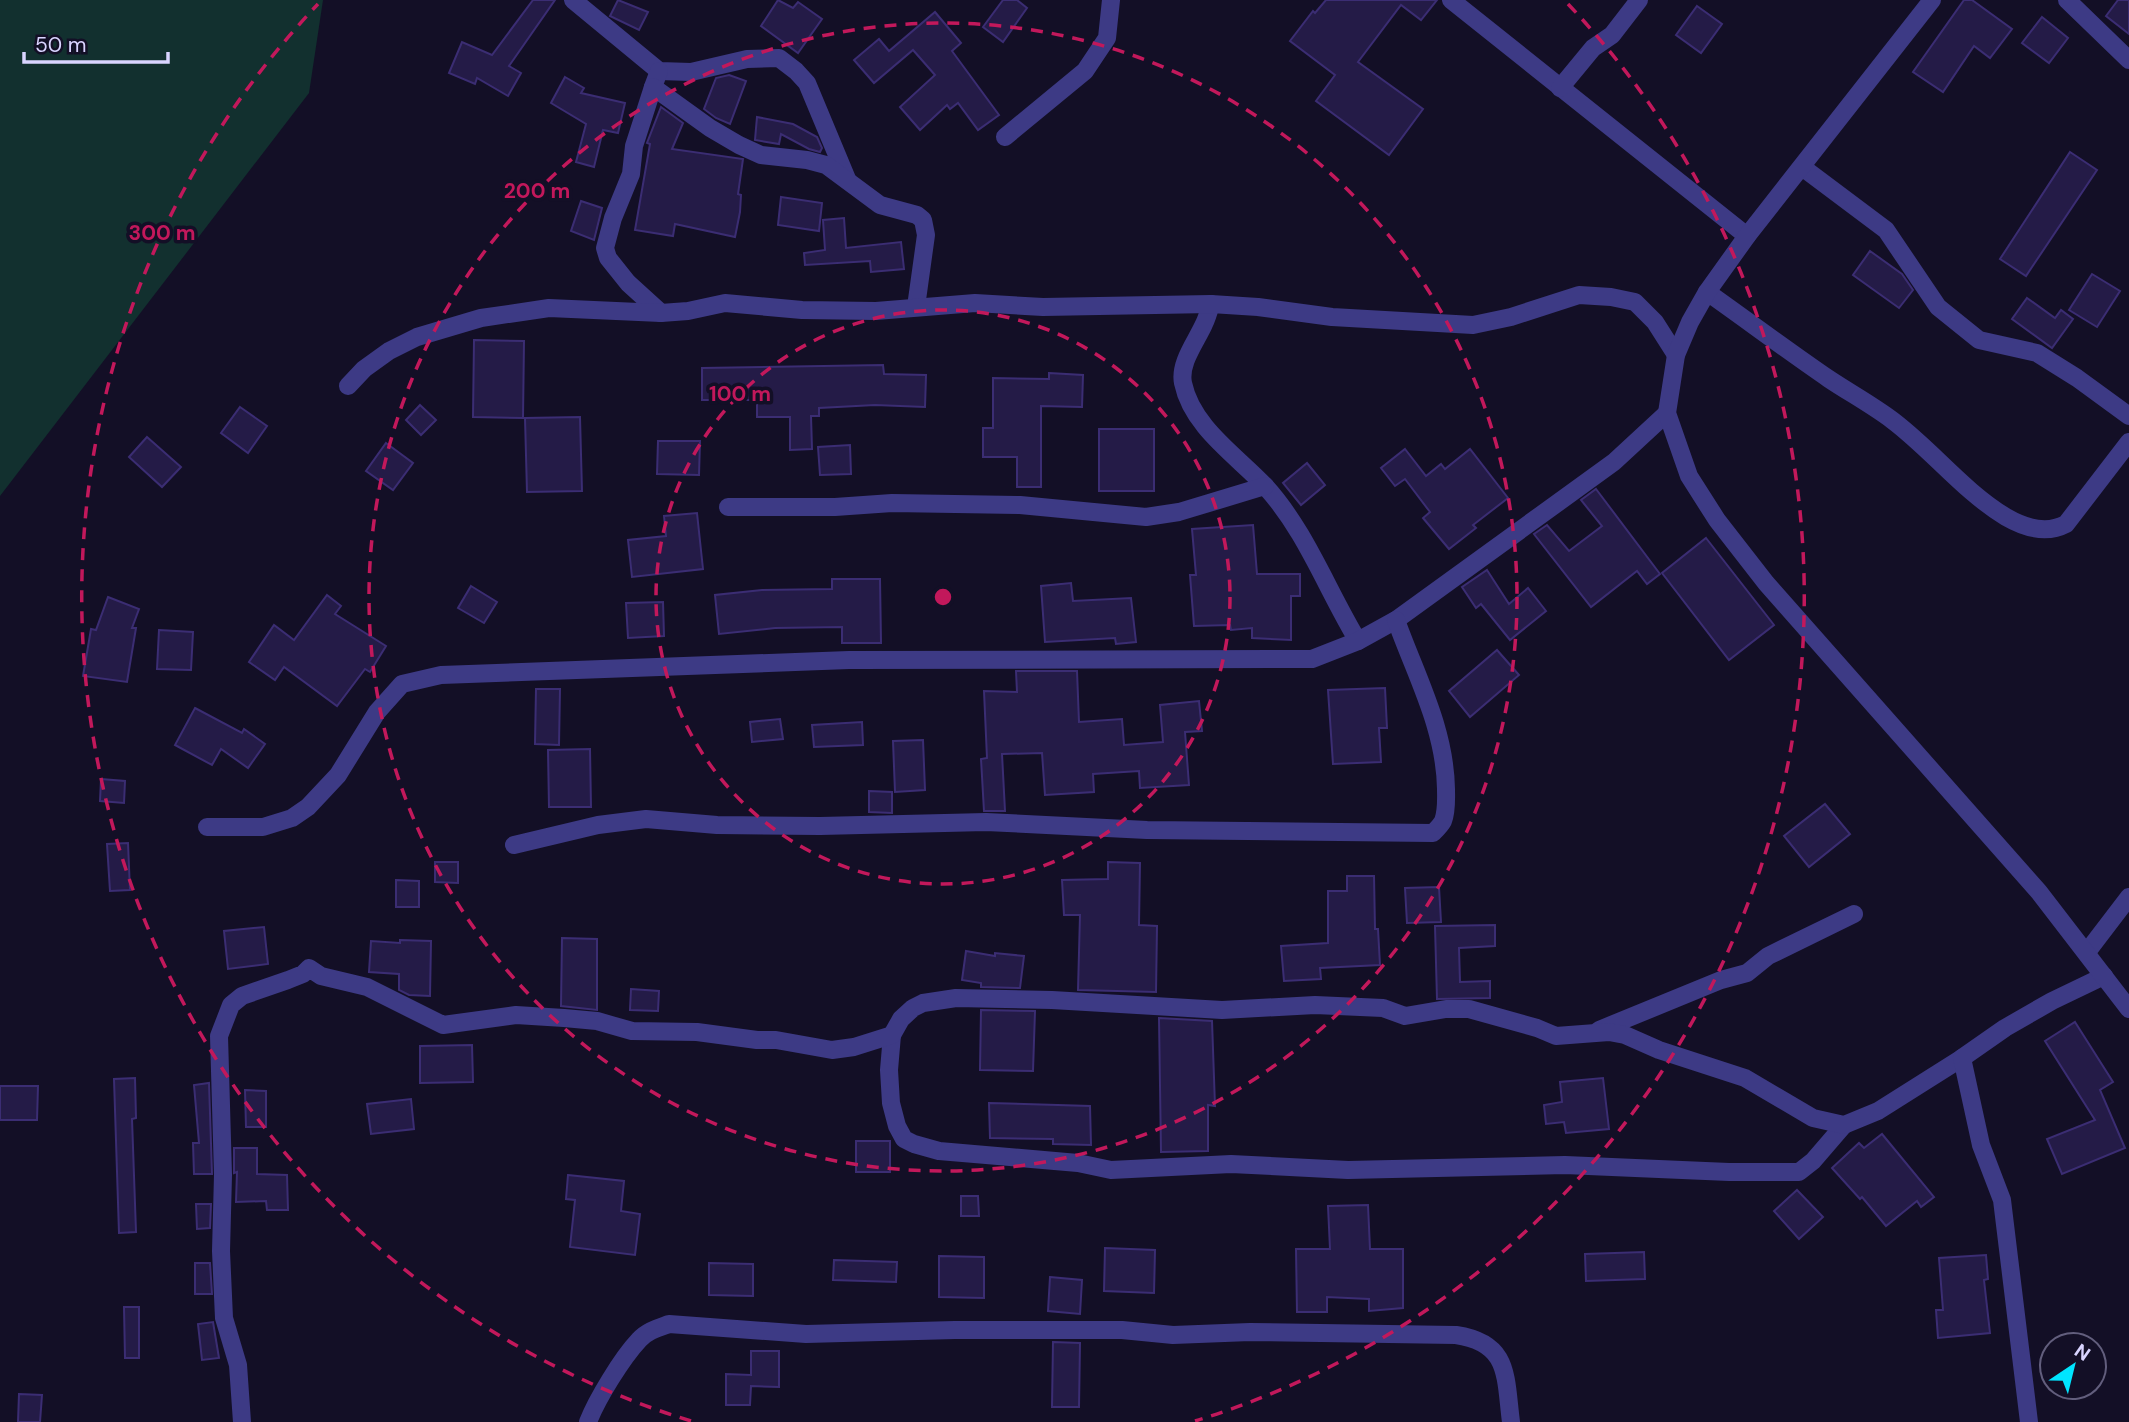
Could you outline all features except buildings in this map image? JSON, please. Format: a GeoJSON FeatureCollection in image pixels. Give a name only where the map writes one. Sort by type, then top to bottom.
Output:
{"type":"FeatureCollection","features":[{"type":"Feature","properties":{"kind":"street"},"geometry":{"type":"LineString","coordinates":[[573,0],[710,128],[761,155],[807,160],[825,165],[880,205],[917,215],[923,220],[926,235],[916,307]]}},
{"type":"Feature","properties":{"kind":"street"},"geometry":{"type":"LineString","coordinates":[[1005,137],[1086,71],[1107,38],[1111,0]]}},
{"type":"Feature","properties":{"kind":"street"},"geometry":{"type":"LineString","coordinates":[[1451,0],[1748,236]]}},
{"type":"Feature","properties":{"kind":"street"},"geometry":{"type":"LineString","coordinates":[[1560,88],[1592,48],[1612,35],[1639,0]]}},
{"type":"Feature","properties":{"kind":"street"},"geometry":{"type":"LineString","coordinates":[[1932,0],[1707,292],[1690,321],[1676,355],[1667,413],[1689,476],[1717,520],[1766,583],[2039,892],[2129,1009]]}},
{"type":"Feature","properties":{"kind":"street"},"geometry":{"type":"LineString","coordinates":[[2067,0],[2129,60]]}},
{"type":"Feature","properties":{"kind":"street"},"geometry":{"type":"LineString","coordinates":[[656,79],[747,59],[779,58],[807,83],[849,182]]}},
{"type":"Feature","properties":{"kind":"street"},"geometry":{"type":"LineString","coordinates":[[656,79],[634,145],[631,174],[613,218],[605,248],[608,258],[628,283],[661,313]]}},
{"type":"Feature","properties":{"kind":"street"},"geometry":{"type":"LineString","coordinates":[[1802,167],[1886,230],[1938,307],[1979,340],[2037,353],[2129,416]]}},
{"type":"Feature","properties":{"kind":"street"},"geometry":{"type":"LineString","coordinates":[[1707,292],[1829,379],[1892,419],[1968,489],[2008,518],[2040,530],[2054,530],[2066,524],[2129,442]]}},
{"type":"Feature","properties":{"kind":"street"},"geometry":{"type":"LineString","coordinates":[[348,386],[364,369],[389,351],[416,337],[481,318],[550,308],[661,313],[688,311],[725,303],[802,310],[876,311],[975,303],[1043,307],[1211,304],[1345,318],[1474,325],[1511,317],[1580,295],[1635,302],[1655,322],[1676,355]]}},
{"type":"Feature","properties":{"kind":"street"},"geometry":{"type":"LineString","coordinates":[[1211,304],[1204,325],[1188,352],[1182,382],[1191,404],[1205,425],[1265,486],[1293,522],[1358,641]]}},
{"type":"Feature","properties":{"kind":"street"},"geometry":{"type":"LineString","coordinates":[[207,827],[263,827],[292,818],[308,807],[338,775],[377,712],[402,684],[440,674],[849,660],[1312,659],[1358,641],[1396,620],[1614,462],[1667,413]]}},
{"type":"Feature","properties":{"kind":"street"},"geometry":{"type":"LineString","coordinates":[[728,507],[835,507],[892,503],[1020,505],[1146,517],[1179,512],[1265,486]]}},
{"type":"Feature","properties":{"kind":"street"},"geometry":{"type":"LineString","coordinates":[[514,845],[608,823],[646,819],[717,825],[986,822],[1147,831],[1433,833],[1443,821],[1446,804],[1446,774],[1440,733],[1396,620]]}},
{"type":"Feature","properties":{"kind":"street"},"geometry":{"type":"LineString","coordinates":[[2087,952],[2129,897]]}},
{"type":"Feature","properties":{"kind":"street"},"geometry":{"type":"LineString","coordinates":[[1590,1034],[1721,980],[1747,973],[1768,956],[1854,914]]}},
{"type":"Feature","properties":{"kind":"street"},"geometry":{"type":"LineString","coordinates":[[242,1422],[238,1365],[224,1318],[219,1036],[231,1005],[242,996],[303,974],[309,968],[321,976],[367,987],[443,1025],[516,1015],[564,1018],[597,1021],[632,1031],[696,1032],[776,1040],[814,1049],[832,1050],[854,1047],[892,1035]]}},
{"type":"Feature","properties":{"kind":"street"},"geometry":{"type":"LineString","coordinates":[[1843,1125],[1813,1118],[1745,1078],[1658,1051],[1625,1035],[1609,1032],[1556,1036],[1515,1021],[1469,1009],[1446,1009],[1405,1016],[1383,1008],[1315,1005],[1222,1010],[985,998],[923,1003],[901,1019],[892,1035],[889,1070],[891,1103],[897,1126],[904,1139],[939,1151],[1078,1163],[1111,1170],[1231,1164],[1348,1170],[1565,1165],[1799,1172],[1813,1161],[1843,1125],[1878,1111],[2005,1028],[2104,976]]}},
{"type":"Feature","properties":{"kind":"street"},"geometry":{"type":"LineString","coordinates":[[1962,1058],[1981,1144],[2002,1200],[2029,1422]]}},
{"type":"Feature","properties":{"kind":"street"},"geometry":{"type":"LineString","coordinates":[[588,1422],[606,1386],[639,1340],[654,1329],[669,1324],[806,1334],[955,1330],[1122,1330],[1173,1335],[1251,1332],[1455,1335],[1474,1338],[1489,1345],[1501,1361],[1511,1422]]}},
{"type":"Feature","properties":{"kind":"green space"},"geometry":{"type":"Polygon","coordinates":[[[0,0],[323,0],[309,93],[0,496],[0,0]]]}}]}
